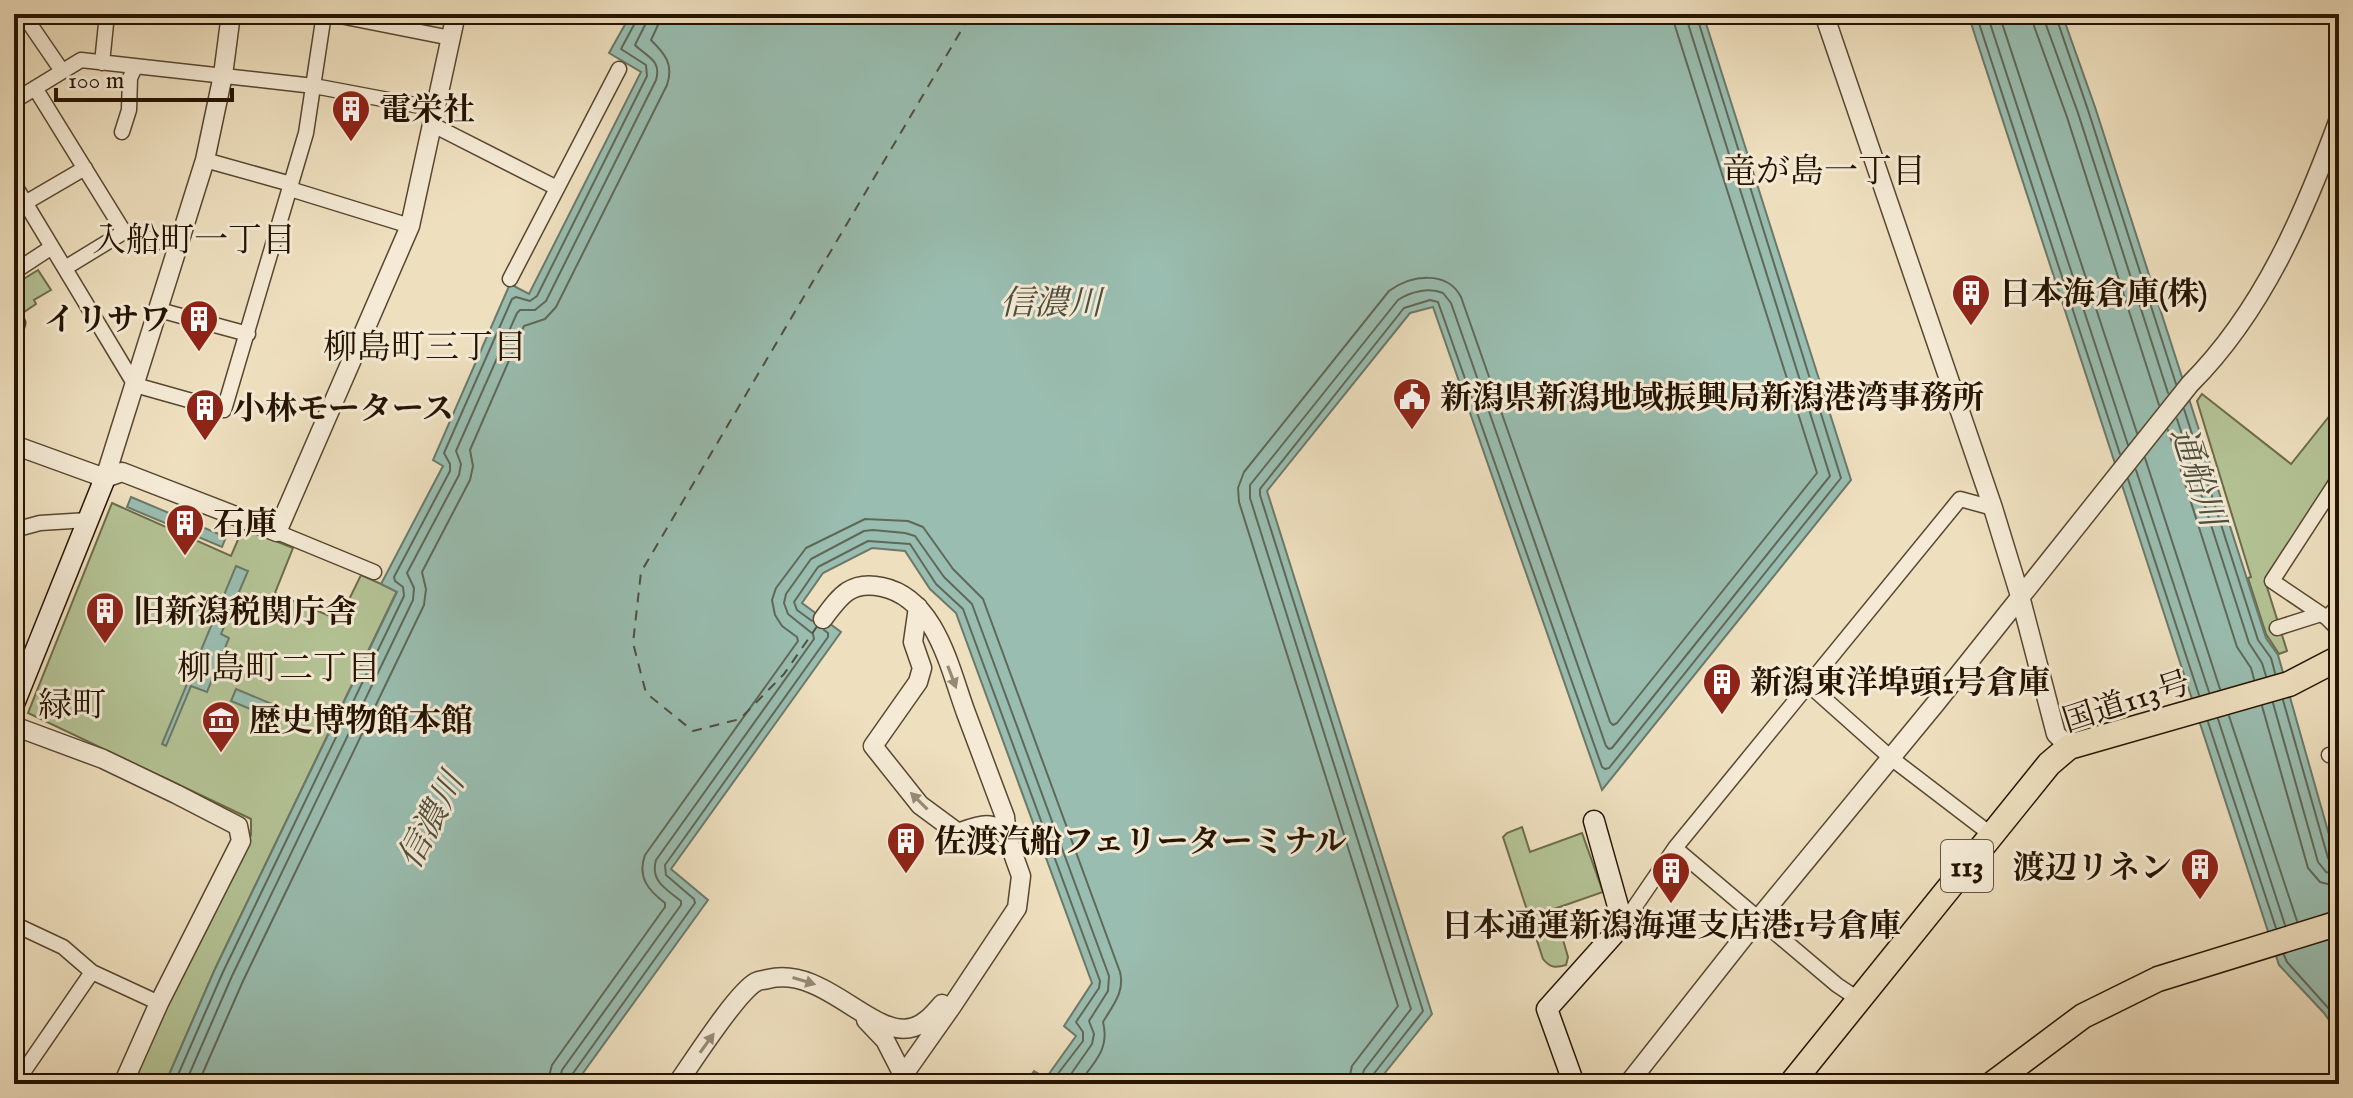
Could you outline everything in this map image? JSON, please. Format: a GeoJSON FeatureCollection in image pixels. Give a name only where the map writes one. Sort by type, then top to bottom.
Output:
{"type":"FeatureCollection","features":[{"type":"Feature","properties":{"kind":"highway","name":"国道113号"},"geometry":{"type":"LineString","coordinates":[[1791,1084],[2049,764],[2069,747],[2289,684],[2339,658]]}},
{"type":"Feature","properties":{"kind":"highway"},"geometry":{"type":"LineString","coordinates":[[1992,1084],[2083,1016],[2131,991],[2158,979],[2339,923]]}},
{"type":"Feature","properties":{"kind":"highway"},"geometry":{"type":"LineString","coordinates":[[2008,1084],[2068,1038],[2113,1012],[2162,991],[2339,938]]}},
{"type":"Feature","properties":{"kind":"main road"},"geometry":{"type":"LineString","coordinates":[[14,704],[105,478]]}},
{"type":"Feature","properties":{"kind":"main road"},"geometry":{"type":"LineString","coordinates":[[1574,1084],[1547,1009],[1623,924],[1594,821]]}},
{"type":"Feature","properties":{"kind":"street"},"geometry":{"type":"LineString","coordinates":[[23,14],[62,71]]}},
{"type":"Feature","properties":{"kind":"street"},"geometry":{"type":"LineString","coordinates":[[102,63],[107,14]]}},
{"type":"Feature","properties":{"kind":"street"},"geometry":{"type":"LineString","coordinates":[[105,478],[205,160],[223,75],[231,14]]}},
{"type":"Feature","properties":{"kind":"street"},"geometry":{"type":"LineString","coordinates":[[14,185],[135,385],[224,410],[306,133],[327,14],[451,38]]}},
{"type":"Feature","properties":{"kind":"street"},"geometry":{"type":"LineString","coordinates":[[277,532],[410,226],[456,14]]}},
{"type":"Feature","properties":{"kind":"street"},"geometry":{"type":"LineString","coordinates":[[1824,14],[1993,508],[2056,734],[2069,747]]}},
{"type":"Feature","properties":{"kind":"street"},"geometry":{"type":"LineString","coordinates":[[14,101],[81,60],[314,86],[434,117],[557,188]]}},
{"type":"Feature","properties":{"kind":"street"},"geometry":{"type":"LineString","coordinates":[[122,132],[129,110],[130,78],[135,67]]}},
{"type":"Feature","properties":{"kind":"street"},"geometry":{"type":"LineString","coordinates":[[510,279],[619,69]]}},
{"type":"Feature","properties":{"kind":"street"},"geometry":{"type":"LineString","coordinates":[[35,88],[124,232],[176,246]]}},
{"type":"Feature","properties":{"kind":"street"},"geometry":{"type":"LineString","coordinates":[[1628,1084],[2190,384],[2214,360],[2269,280],[2310,197],[2339,119]]}},
{"type":"Feature","properties":{"kind":"street"},"geometry":{"type":"LineString","coordinates":[[205,160],[410,226]]}},
{"type":"Feature","properties":{"kind":"street"},"geometry":{"type":"LineString","coordinates":[[25,203],[85,168]]}},
{"type":"Feature","properties":{"kind":"street"},"geometry":{"type":"LineString","coordinates":[[65,268],[124,232]]}},
{"type":"Feature","properties":{"kind":"street"},"geometry":{"type":"LineString","coordinates":[[14,272],[52,247]]}},
{"type":"Feature","properties":{"kind":"street"},"geometry":{"type":"LineString","coordinates":[[159,310],[248,334]]}},
{"type":"Feature","properties":{"kind":"street"},"geometry":{"type":"LineString","coordinates":[[14,315],[18,323],[14,336]]}},
{"type":"Feature","properties":{"kind":"street"},"geometry":{"type":"LineString","coordinates":[[14,445],[105,478],[122,472],[374,572]]}},
{"type":"Feature","properties":{"kind":"street"},"geometry":{"type":"LineString","coordinates":[[2339,478],[2272,581],[2324,616],[2339,630]]}},
{"type":"Feature","properties":{"kind":"street"},"geometry":{"type":"LineString","coordinates":[[1623,924],[1675,848],[1960,499],[1993,508]]}},
{"type":"Feature","properties":{"kind":"street"},"geometry":{"type":"LineString","coordinates":[[14,530],[40,523],[88,520]]}},
{"type":"Feature","properties":{"kind":"street"},"geometry":{"type":"LineString","coordinates":[[823,619],[841,594],[857,586],[891,589],[918,607],[937,635],[1005,817],[1007,837],[1021,876],[1017,908],[900,1080]]}},
{"type":"Feature","properties":{"kind":"street"},"geometry":{"type":"LineString","coordinates":[[2277,628],[2324,616],[2339,605]]}},
{"type":"Feature","properties":{"kind":"street"},"geometry":{"type":"LineString","coordinates":[[918,607],[913,642],[922,668],[918,682],[873,746],[920,805],[958,833],[986,824],[1002,830],[1007,837]]}},
{"type":"Feature","properties":{"kind":"street"},"geometry":{"type":"LineString","coordinates":[[1809,685],[1891,758],[1993,836]]}},
{"type":"Feature","properties":{"kind":"street"},"geometry":{"type":"LineString","coordinates":[[14,726],[103,759],[238,826],[241,841],[159,1003],[123,1084]]}},
{"type":"Feature","properties":{"kind":"street"},"geometry":{"type":"LineString","coordinates":[[1675,848],[1837,985],[1858,999]]}},
{"type":"Feature","properties":{"kind":"street"},"geometry":{"type":"LineString","coordinates":[[14,924],[63,947],[92,972],[159,1003]]}},
{"type":"Feature","properties":{"kind":"street"},"geometry":{"type":"LineString","coordinates":[[15,1084],[92,972]]}},
{"type":"Feature","properties":{"kind":"street"},"geometry":{"type":"LineString","coordinates":[[677,1084],[736,1003],[756,982],[777,977],[809,981],[887,1026],[907,1029],[927,1020],[953,993],[963,988]]}},
{"type":"Feature","properties":{"kind":"street"},"geometry":{"type":"LineString","coordinates":[[847,1002],[885,1040],[900,1080]]}},
{"type":"Feature","properties":{"kind":"green space"},"geometry":{"type":"Polygon","coordinates":[[[38,270],[51,290],[34,300],[36,304],[24,312],[14,295],[14,285],[38,270]]]}},
{"type":"Feature","properties":{"kind":"green space"},"geometry":{"type":"Polygon","coordinates":[[[2202,394],[2291,464],[2339,404],[2339,470],[2268,576],[2266,584],[2287,651],[2279,654],[2266,634],[2248,578],[2251,577],[2197,401],[2202,394]]]}},
{"type":"Feature","properties":{"kind":"green space"},"geometry":{"type":"Polygon","coordinates":[[[112,503],[231,556],[243,528],[293,548],[275,593],[339,620],[361,575],[397,591],[215,969],[165,1084],[129,1084],[251,835],[251,819],[28,713],[112,503]]]}},
{"type":"Feature","properties":{"kind":"green space"},"geometry":{"type":"Polygon","coordinates":[[[1522,827],[1530,852],[1582,833],[1603,892],[1554,909],[1568,957],[1566,965],[1553,966],[1543,959],[1503,837],[1522,827]]]}},
{"type":"Feature","properties":{"kind":"water","name":"信濃川"},"geometry":{"type":"Polygon","coordinates":[[[631,14],[1703,14],[1851,480],[1602,790],[1433,307],[1410,313],[1267,491],[1432,1014],[1376,1084],[1025,1084],[1034,1071],[1046,1078],[1076,1036],[1064,1026],[1092,983],[956,613],[930,589],[905,551],[872,548],[823,573],[802,603],[841,632],[671,869],[708,900],[575,1084],[165,1084],[215,969],[397,592],[381,584],[443,466],[433,460],[510,284],[529,294],[641,72],[609,53],[631,14]]]}},
{"type":"Feature","properties":{"kind":"water","name":"通船川"},"geometry":{"type":"Polygon","coordinates":[[[1968,14],[2062,14],[2095,107],[2266,638],[2278,655],[2339,870],[2339,1034],[2324,1013],[2279,965],[1968,14]]]}},
{"type":"Feature","properties":{"kind":"water"},"geometry":{"type":"Polygon","coordinates":[[[131,497],[226,537],[222,547],[127,507],[131,497]]]}},
{"type":"Feature","properties":{"kind":"water"},"geometry":{"type":"Polygon","coordinates":[[[236,566],[248,571],[221,634],[229,638],[207,692],[191,686],[166,746],[162,744],[236,566]]]}},
{"type":"Feature","properties":{"kind":"water"},"geometry":{"type":"Polygon","coordinates":[[[236,689],[284,709],[279,721],[231,701],[236,689]]]}},
{"type":"Feature","properties":{"kind":"ferry route"},"geometry":{"type":"LineString","coordinates":[[818,625],[784,674],[740,719],[693,731],[646,693],[633,643],[641,572],[971,14]]}},
{"type":"Feature","properties":{"kind":"place","name":"電栄社"},"geometry":{"type":"Point","coordinates":[351,143]}},
{"type":"Feature","properties":{"kind":"place","name":"日本海倉庫(株)"},"geometry":{"type":"Point","coordinates":[1971,327]}},
{"type":"Feature","properties":{"kind":"place","name":"イリサワ"},"geometry":{"type":"Point","coordinates":[199,353]}},
{"type":"Feature","properties":{"kind":"place","name":"新潟県新潟地域振興局新潟港湾事務所"},"geometry":{"type":"Point","coordinates":[1412,431]}},
{"type":"Feature","properties":{"kind":"place","name":"小林モータース"},"geometry":{"type":"Point","coordinates":[205,442]}},
{"type":"Feature","properties":{"kind":"place","name":"石庫"},"geometry":{"type":"Point","coordinates":[185,557]}},
{"type":"Feature","properties":{"kind":"place","name":"旧新潟税関庁舎"},"geometry":{"type":"Point","coordinates":[105,645]}},
{"type":"Feature","properties":{"kind":"place","name":"新潟東洋埠頭1号倉庫"},"geometry":{"type":"Point","coordinates":[1722,716]}},
{"type":"Feature","properties":{"kind":"place","name":"歴史博物館本館"},"geometry":{"type":"Point","coordinates":[221,754]}},
{"type":"Feature","properties":{"kind":"place","name":"佐渡汽船フェリーターミナル"},"geometry":{"type":"Point","coordinates":[906,875]}},
{"type":"Feature","properties":{"kind":"place","name":"渡辺リネン"},"geometry":{"type":"Point","coordinates":[2200,901]}},
{"type":"Feature","properties":{"kind":"place","name":"日本通運新潟海運支店港1号倉庫"},"geometry":{"type":"Point","coordinates":[1671,905]}},
{"type":"Feature","properties":{"kind":"district","name":"竜が島一丁目"},"geometry":{"type":"Point","coordinates":[1824,170]}},
{"type":"Feature","properties":{"kind":"district","name":"入船町一丁目"},"geometry":{"type":"Point","coordinates":[194,239]}},
{"type":"Feature","properties":{"kind":"district","name":"柳島町三丁目"},"geometry":{"type":"Point","coordinates":[425,346]}},
{"type":"Feature","properties":{"kind":"district","name":"柳島町二丁目"},"geometry":{"type":"Point","coordinates":[279,667]}},
{"type":"Feature","properties":{"kind":"district","name":"緑町"},"geometry":{"type":"Point","coordinates":[72,704]}}]}
